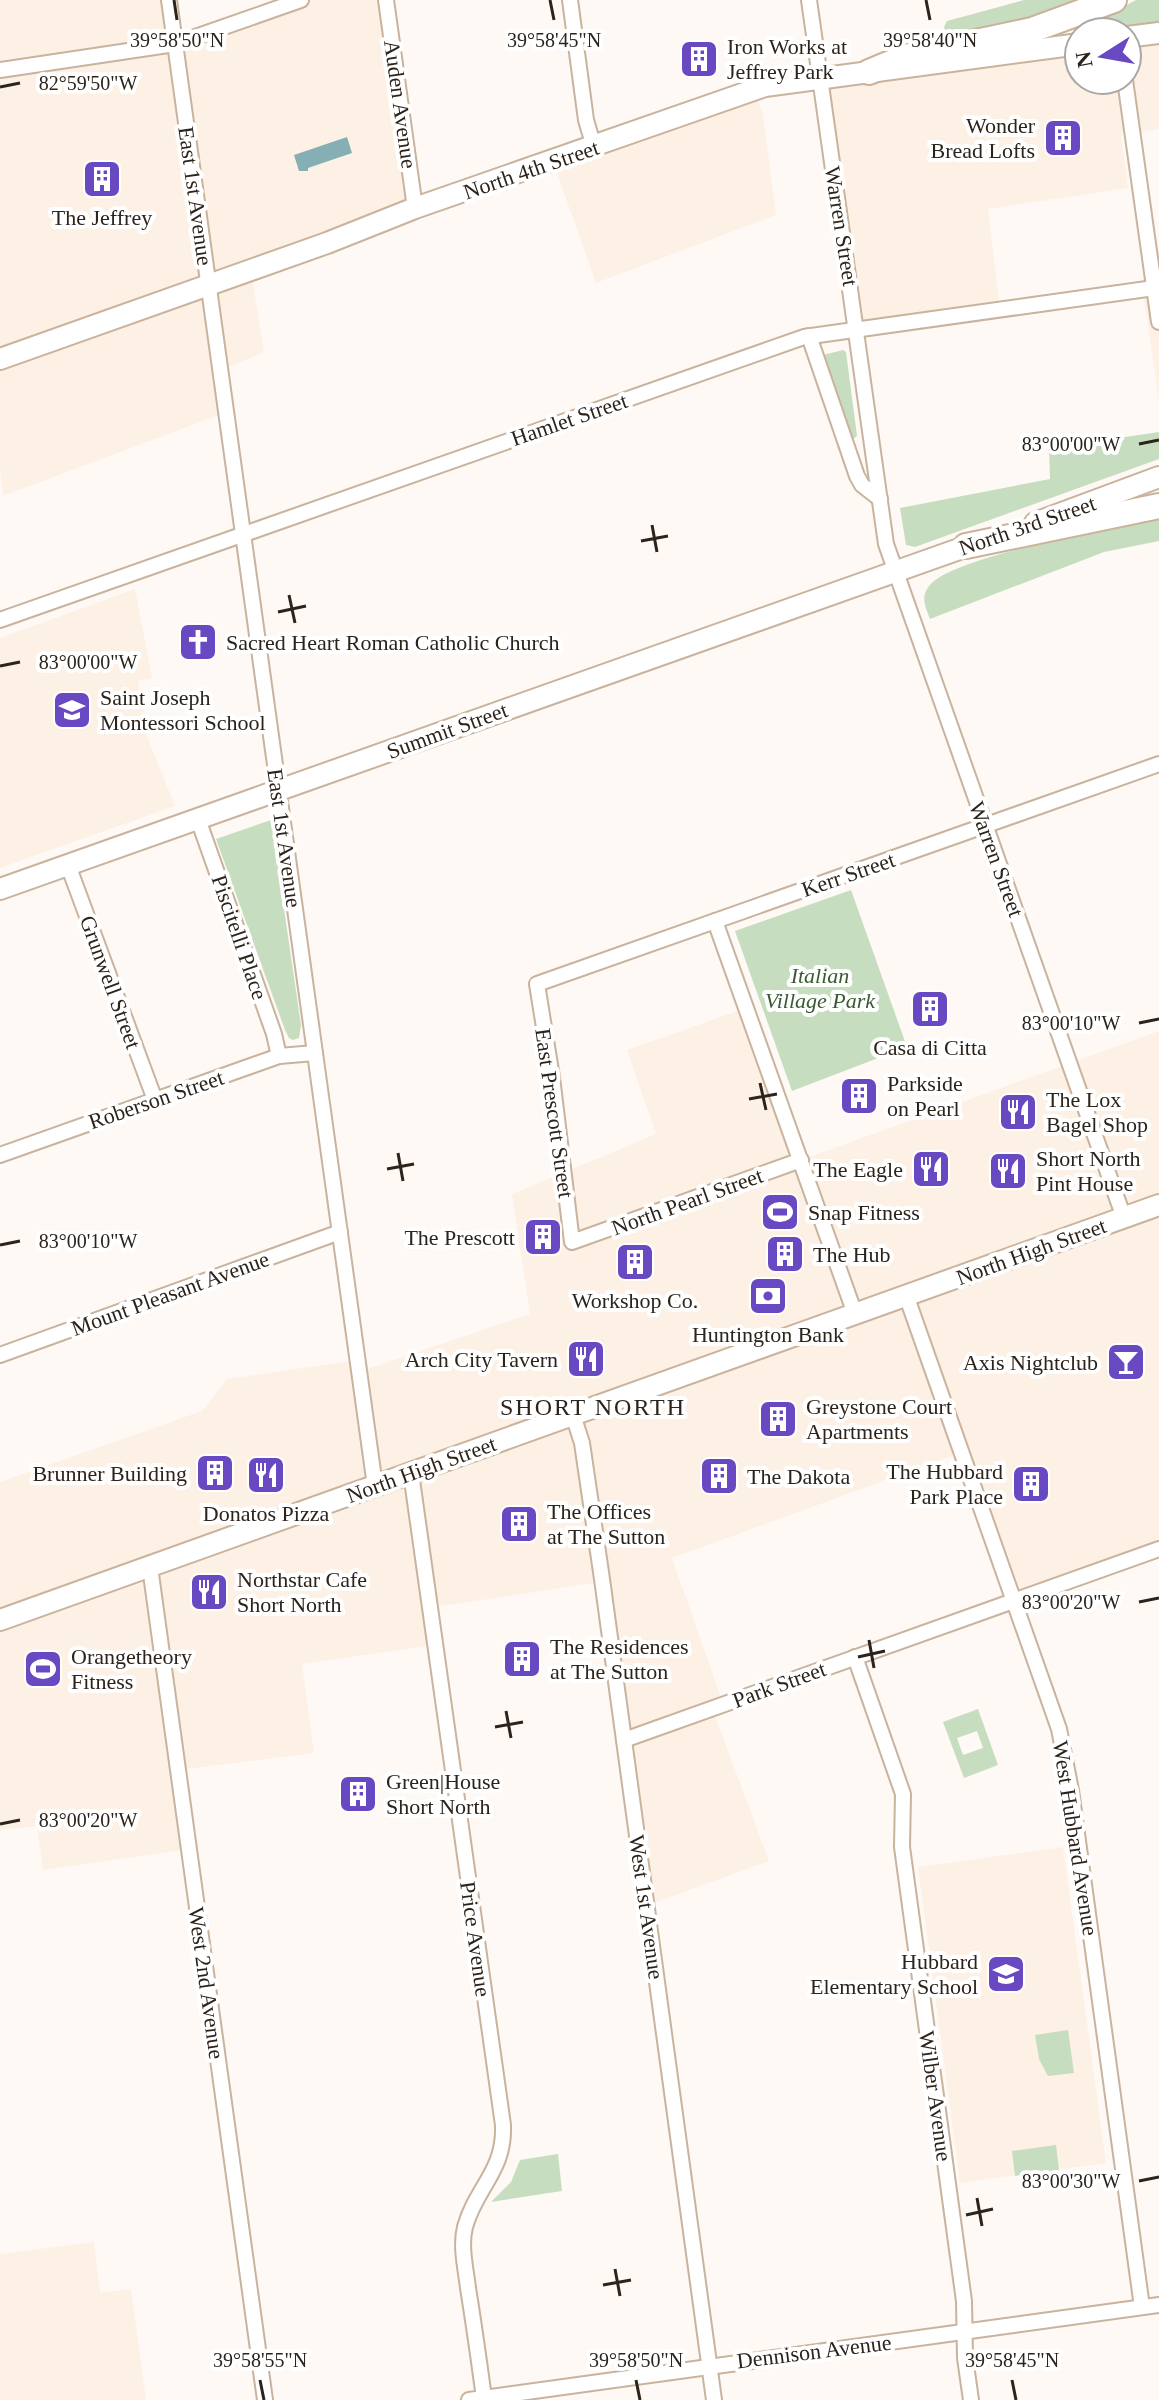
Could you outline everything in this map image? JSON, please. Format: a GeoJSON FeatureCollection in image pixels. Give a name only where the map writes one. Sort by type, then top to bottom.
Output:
{"type":"FeatureCollection","features":[{"type":"Feature","properties":{"kind":"highway"},"geometry":{"type":"LineString","coordinates":[[869,72],[905,57],[1032,30],[1114,0]]}},
{"type":"Feature","properties":{"kind":"highway"},"geometry":{"type":"LineString","coordinates":[[966,546],[1159,506]]}},
{"type":"Feature","properties":{"kind":"main road","name":"North 4th Street"},"geometry":{"type":"LineString","coordinates":[[0,359],[415,208],[765,86],[1063,46]]}},
{"type":"Feature","properties":{"kind":"main road","name":"North 3rd Street"},"geometry":{"type":"LineString","coordinates":[[894,574],[1159,477]]}},
{"type":"Feature","properties":{"kind":"main road","name":"Summit Street"},"geometry":{"type":"LineString","coordinates":[[0,889],[894,574]]}},
{"type":"Feature","properties":{"kind":"main road","name":"North High Street"},"geometry":{"type":"LineString","coordinates":[[0,1620],[1159,1205]]}},
{"type":"Feature","properties":{"kind":"street","name":"East 1st Avenue"},"geometry":{"type":"LineString","coordinates":[[169,0],[375,1486]]}},
{"type":"Feature","properties":{"kind":"street"},"geometry":{"type":"LineString","coordinates":[[0,70],[175,44],[301,0]]}},
{"type":"Feature","properties":{"kind":"street","name":"Auden Avenue"},"geometry":{"type":"LineString","coordinates":[[386,0],[415,208]]}},
{"type":"Feature","properties":{"kind":"street"},"geometry":{"type":"LineString","coordinates":[[570,0],[586,120],[594,147]]}},
{"type":"Feature","properties":{"kind":"street","name":"Warren Street"},"geometry":{"type":"LineString","coordinates":[[809,0],[886,544],[894,574],[1124,1218]]}},
{"type":"Feature","properties":{"kind":"street"},"geometry":{"type":"LineString","coordinates":[[1127,96],[1159,322]]}},
{"type":"Feature","properties":{"kind":"street","name":"Hamlet Street"},"geometry":{"type":"LineString","coordinates":[[0,620],[809,336],[1156,291]]}},
{"type":"Feature","properties":{"kind":"street"},"geometry":{"type":"LineString","coordinates":[[809,336],[857,476],[862,485],[880,499]]}},
{"type":"Feature","properties":{"kind":"street","name":"Kerr Street"},"geometry":{"type":"LineString","coordinates":[[537,984],[1159,764]]}},
{"type":"Feature","properties":{"kind":"street","name":"Piscitelli Place"},"geometry":{"type":"LineString","coordinates":[[198,819],[279,1056]]}},
{"type":"Feature","properties":{"kind":"street","name":"Grunwell Street"},"geometry":{"type":"LineString","coordinates":[[68,865],[155,1100]]}},
{"type":"Feature","properties":{"kind":"street"},"geometry":{"type":"LineString","coordinates":[[715,921],[855,1314]]}},
{"type":"Feature","properties":{"kind":"street","name":"East Prescott Street"},"geometry":{"type":"LineString","coordinates":[[537,984],[572,1242]]}},
{"type":"Feature","properties":{"kind":"street","name":"Roberson Street"},"geometry":{"type":"LineString","coordinates":[[0,1155],[279,1056],[315,1053]]}},
{"type":"Feature","properties":{"kind":"street","name":"North Pearl Street"},"geometry":{"type":"LineString","coordinates":[[572,1242],[801,1160]]}},
{"type":"Feature","properties":{"kind":"street","name":"Mount Pleasant Avenue"},"geometry":{"type":"LineString","coordinates":[[0,1355],[340,1232]]}},
{"type":"Feature","properties":{"kind":"street","name":"West Hubbard Avenue"},"geometry":{"type":"LineString","coordinates":[[906,1295],[1050,1703],[1065,1756],[1142,2307]]}},
{"type":"Feature","properties":{"kind":"street","name":"West 1st Avenue"},"geometry":{"type":"LineString","coordinates":[[573,1415],[583,1450],[714,2400]]}},
{"type":"Feature","properties":{"kind":"street","name":"Price Avenue"},"geometry":{"type":"LineString","coordinates":[[411,1473],[503,2125],[504,2145],[498,2163],[464,2229],[476,2399]]}},
{"type":"Feature","properties":{"kind":"street","name":"Park Street"},"geometry":{"type":"LineString","coordinates":[[624,1740],[1159,1549]]}},
{"type":"Feature","properties":{"kind":"street","name":"West 2nd Avenue"},"geometry":{"type":"LineString","coordinates":[[150,1567],[265,2400]]}},
{"type":"Feature","properties":{"kind":"street","name":"Wilber Avenue"},"geometry":{"type":"LineString","coordinates":[[855,1657],[903,1794],[902,1847],[964,2301],[965,2358],[971,2400]]}},
{"type":"Feature","properties":{"kind":"street","name":"Dennison Avenue"},"geometry":{"type":"LineString","coordinates":[[476,2399],[1159,2305]]}},
{"type":"Feature","properties":{"kind":"shaded area"},"geometry":{"type":"Polygon","coordinates":[[[0,0],[169,0],[224,413],[3,496],[0,469],[0,0]]]}},
{"type":"Feature","properties":{"kind":"shaded area"},"geometry":{"type":"Polygon","coordinates":[[[309,0],[384,0],[413,213],[251,271],[264,352],[222,370],[178,46],[309,0]]]}},
{"type":"Feature","properties":{"kind":"shaded area"},"geometry":{"type":"Polygon","coordinates":[[[1159,22],[1159,129],[1121,135],[1128,188],[988,209],[1000,309],[856,328],[820,79],[947,35],[1006,26],[1063,37],[1063,96],[1143,96],[1143,24],[1159,22]]]}},
{"type":"Feature","properties":{"kind":"shaded area"},"geometry":{"type":"Polygon","coordinates":[[[755,90],[763,115],[776,215],[596,283],[553,162],[755,90]]]}},
{"type":"Feature","properties":{"kind":"shaded area"},"geometry":{"type":"Polygon","coordinates":[[[1159,290],[1159,401],[1143,292],[1159,290]]]}},
{"type":"Feature","properties":{"kind":"shaded area","name":"Saint Joseph Montessori School"},"geometry":{"type":"Polygon","coordinates":[[[135,589],[152,678],[138,681],[148,739],[175,806],[0,868],[0,638],[135,589]]]}},
{"type":"Feature","properties":{"kind":"shaded area"},"geometry":{"type":"Polygon","coordinates":[[[746,1008],[801,1160],[1159,1031],[1159,1553],[1013,1606],[957,1454],[672,1558],[725,1709],[714,1713],[769,1861],[646,1906],[600,1582],[429,1608],[434,1645],[302,1664],[314,1753],[178,1770],[190,1849],[43,1870],[37,1826],[0,1830],[0,1482],[202,1411],[227,1379],[351,1361],[367,1369],[530,1314],[512,1194],[656,1134],[627,1050],[746,1008]]]}},
{"type":"Feature","properties":{"kind":"shaded area","name":"Hubbard Elementary School"},"geometry":{"type":"Polygon","coordinates":[[[1063,1847],[1106,2163],[960,2183],[918,1867],[1063,1847]]]}},
{"type":"Feature","properties":{"kind":"shaded area"},"geometry":{"type":"Polygon","coordinates":[[[94,2242],[100,2293],[131,2289],[146,2400],[0,2400],[0,2254],[94,2242]]]}},
{"type":"Feature","properties":{"kind":"green space"},"geometry":{"type":"Polygon","coordinates":[[[1024,0],[1086,0],[1006,26],[947,35],[944,27],[947,21],[1024,0]]]}},
{"type":"Feature","properties":{"kind":"green space"},"geometry":{"type":"Polygon","coordinates":[[[1136,0],[1159,0],[1159,22],[1143,24],[1143,16],[1103,16],[1136,0]]]}},
{"type":"Feature","properties":{"kind":"green space"},"geometry":{"type":"Polygon","coordinates":[[[846,352],[857,436],[853,439],[823,355],[846,352]]]}},
{"type":"Feature","properties":{"kind":"green space"},"geometry":{"type":"Polygon","coordinates":[[[1159,432],[1159,459],[915,547],[906,545],[900,508],[1050,479],[1049,448],[1159,432]]]}},
{"type":"Feature","properties":{"kind":"green space"},"geometry":{"type":"Polygon","coordinates":[[[1159,519],[1159,541],[1104,552],[930,619],[925,593],[945,574],[1037,544],[1159,519]]]}},
{"type":"Feature","properties":{"kind":"green space"},"geometry":{"type":"Polygon","coordinates":[[[271,820],[301,1025],[299,1038],[293,1040],[285,1030],[216,839],[271,820]]]}},
{"type":"Feature","properties":{"kind":"green space","name":"Italian Village Park"},"geometry":{"type":"Polygon","coordinates":[[[851,890],[907,1047],[792,1091],[735,931],[851,890]]]}},
{"type":"Feature","properties":{"kind":"green space"},"geometry":{"type":"Polygon","coordinates":[[[978,1709],[998,1765],[964,1778],[943,1722],[978,1709]],[[977,1731],[957,1738],[963,1755],[983,1748],[977,1731]]]}},
{"type":"Feature","properties":{"kind":"green space"},"geometry":{"type":"Polygon","coordinates":[[[1068,2030],[1074,2073],[1048,2076],[1039,2059],[1035,2035],[1068,2030]]]}},
{"type":"Feature","properties":{"kind":"green space"},"geometry":{"type":"Polygon","coordinates":[[[1056,2145],[1059,2170],[1015,2176],[1012,2151],[1056,2145]]]}},
{"type":"Feature","properties":{"kind":"green space"},"geometry":{"type":"Polygon","coordinates":[[[558,2154],[562,2191],[491,2202],[511,2182],[520,2160],[558,2154]]]}},
{"type":"Feature","properties":{"kind":"water"},"geometry":{"type":"Polygon","coordinates":[[[347,137],[352,153],[308,168],[308,171],[299,171],[294,155],[347,137]]]}},
{"type":"Feature","properties":{"kind":"place","name":"Iron Works at Jeffrey Park"},"geometry":{"type":"Point","coordinates":[699,59]}},
{"type":"Feature","properties":{"kind":"place","name":"Wonder Bread Lofts"},"geometry":{"type":"Point","coordinates":[1063,138]}},
{"type":"Feature","properties":{"kind":"place","name":"The Jeffrey"},"geometry":{"type":"Point","coordinates":[102,179]}},
{"type":"Feature","properties":{"kind":"place","name":"Sacred Heart Roman Catholic Church"},"geometry":{"type":"Point","coordinates":[198,642]}},
{"type":"Feature","properties":{"kind":"place","name":"Saint Joseph Montessori School"},"geometry":{"type":"Point","coordinates":[72,710]}},
{"type":"Feature","properties":{"kind":"place","name":"Casa di Citta"},"geometry":{"type":"Point","coordinates":[930,1009]}},
{"type":"Feature","properties":{"kind":"place","name":"Parkside on Pearl"},"geometry":{"type":"Point","coordinates":[859,1096]}},
{"type":"Feature","properties":{"kind":"place","name":"The Lox Bagel Shop"},"geometry":{"type":"Point","coordinates":[1018,1112]}},
{"type":"Feature","properties":{"kind":"place","name":"The Eagle"},"geometry":{"type":"Point","coordinates":[931,1169]}},
{"type":"Feature","properties":{"kind":"place","name":"Short North Pint House"},"geometry":{"type":"Point","coordinates":[1008,1171]}},
{"type":"Feature","properties":{"kind":"place","name":"Snap Fitness"},"geometry":{"type":"Point","coordinates":[780,1212]}},
{"type":"Feature","properties":{"kind":"place","name":"The Prescott"},"geometry":{"type":"Point","coordinates":[543,1237]}},
{"type":"Feature","properties":{"kind":"place","name":"The Hub"},"geometry":{"type":"Point","coordinates":[785,1254]}},
{"type":"Feature","properties":{"kind":"place","name":"Workshop Co."},"geometry":{"type":"Point","coordinates":[635,1262]}},
{"type":"Feature","properties":{"kind":"place","name":"Huntington Bank"},"geometry":{"type":"Point","coordinates":[768,1296]}},
{"type":"Feature","properties":{"kind":"place","name":"Arch City Tavern"},"geometry":{"type":"Point","coordinates":[586,1359]}},
{"type":"Feature","properties":{"kind":"place","name":"Axis Nightclub"},"geometry":{"type":"Point","coordinates":[1126,1362]}},
{"type":"Feature","properties":{"kind":"place","name":"Greystone Court Apartments"},"geometry":{"type":"Point","coordinates":[778,1419]}},
{"type":"Feature","properties":{"kind":"place","name":"Brunner Building"},"geometry":{"type":"Point","coordinates":[215,1473]}},
{"type":"Feature","properties":{"kind":"place","name":"Donatos Pizza"},"geometry":{"type":"Point","coordinates":[266,1475]}},
{"type":"Feature","properties":{"kind":"place","name":"The Dakota"},"geometry":{"type":"Point","coordinates":[719,1476]}},
{"type":"Feature","properties":{"kind":"place","name":"The Hubbard Park Place"},"geometry":{"type":"Point","coordinates":[1031,1484]}},
{"type":"Feature","properties":{"kind":"place","name":"The Offices at The Sutton"},"geometry":{"type":"Point","coordinates":[519,1524]}},
{"type":"Feature","properties":{"kind":"place","name":"Northstar Cafe Short North"},"geometry":{"type":"Point","coordinates":[209,1592]}},
{"type":"Feature","properties":{"kind":"place","name":"The Residences at The Sutton"},"geometry":{"type":"Point","coordinates":[522,1659]}},
{"type":"Feature","properties":{"kind":"place","name":"Orangetheory Fitness"},"geometry":{"type":"Point","coordinates":[43,1669]}},
{"type":"Feature","properties":{"kind":"place","name":"Green|House Short North"},"geometry":{"type":"Point","coordinates":[358,1794]}},
{"type":"Feature","properties":{"kind":"place","name":"Hubbard Elementary School"},"geometry":{"type":"Point","coordinates":[1006,1974]}},
{"type":"Feature","properties":{"kind":"district","name":"SHORT NORTH"},"geometry":{"type":"Point","coordinates":[593,1407]}}]}
